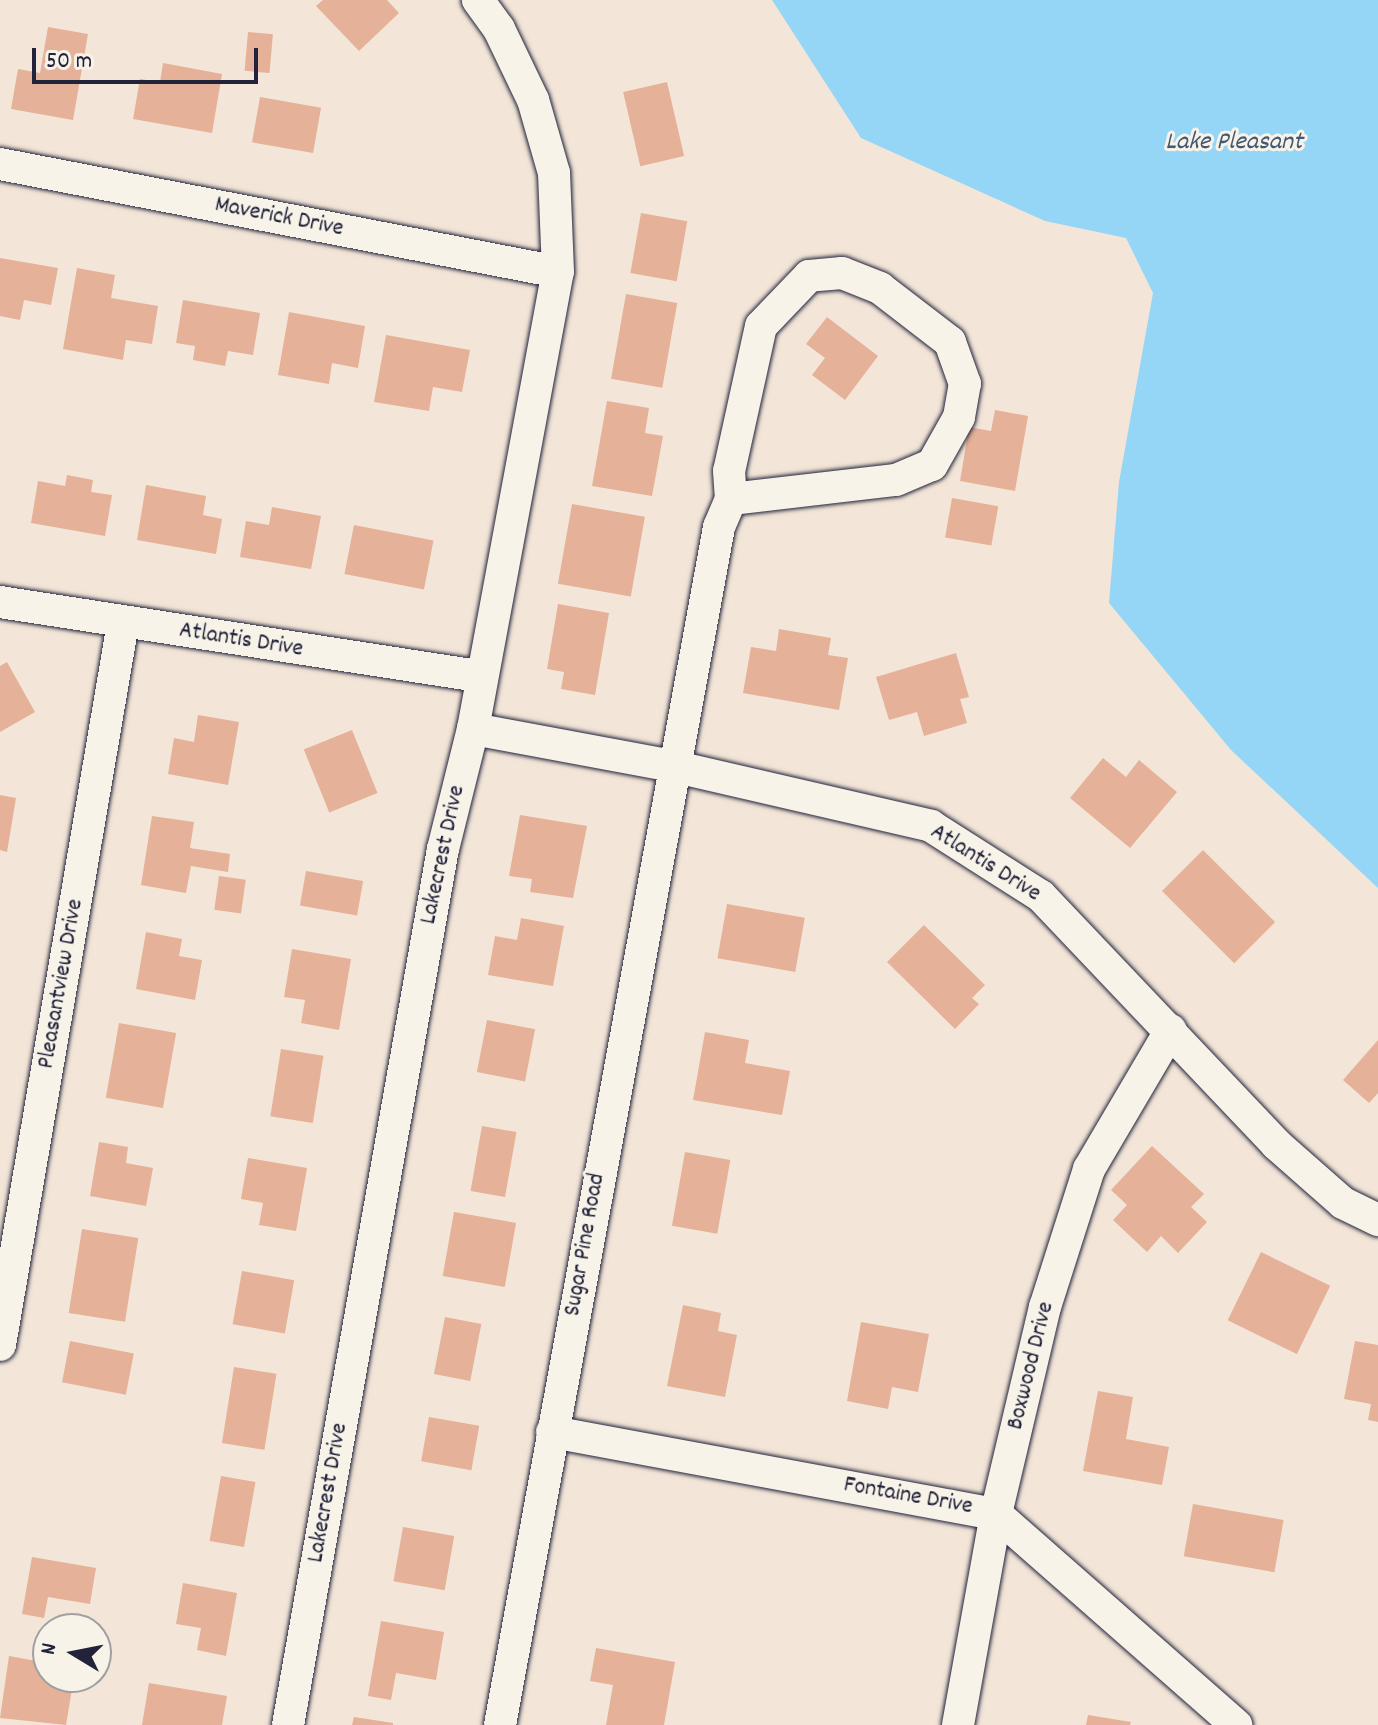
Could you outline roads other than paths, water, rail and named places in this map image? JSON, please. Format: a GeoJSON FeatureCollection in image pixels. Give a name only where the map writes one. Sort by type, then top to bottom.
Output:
{"type":"FeatureCollection","features":[{"type":"Feature","properties":{"kind":"street","name":"Lakecrest Drive"},"geometry":{"type":"LineString","coordinates":[[288,1725],[443,849],[473,729],[558,272],[554,173],[546,143],[533,100],[499,29],[478,0]]}},
{"type":"Feature","properties":{"kind":"street","name":"Maverick Drive"},"geometry":{"type":"LineString","coordinates":[[0,164],[558,272]]}},
{"type":"Feature","properties":{"kind":"street"},"geometry":{"type":"LineString","coordinates":[[842,273],[880,288],[950,342],[965,384],[959,417],[932,465],[896,480],[731,499],[729,471],[761,326],[809,276],[842,273]]}},
{"type":"Feature","properties":{"kind":"street","name":"Sugar Pine Road"},"geometry":{"type":"LineString","coordinates":[[500,1725],[672,766],[719,527],[731,499]]}},
{"type":"Feature","properties":{"kind":"street","name":"Atlantis Drive"},"geometry":{"type":"LineString","coordinates":[[0,602],[482,677]]}},
{"type":"Feature","properties":{"kind":"street","name":"Pleasantview Drive"},"geometry":{"type":"LineString","coordinates":[[0,1345],[123,623]]}},
{"type":"Feature","properties":{"kind":"street","name":"Atlantis Drive"},"geometry":{"type":"LineString","coordinates":[[473,729],[672,766],[931,826],[1041,896],[1276,1144],[1343,1203],[1378,1220]]}},
{"type":"Feature","properties":{"kind":"street","name":"Boxwood Drive"},"geometry":{"type":"LineString","coordinates":[[958,1725],[996,1514],[1045,1307],[1089,1169],[1171,1030]]}},
{"type":"Feature","properties":{"kind":"street","name":"Fontaine Drive"},"geometry":{"type":"LineString","coordinates":[[552,1432],[996,1514],[1236,1725]]}},
{"type":"Feature","properties":{"kind":"water","name":"Lake Pleasant"},"geometry":{"type":"Polygon","coordinates":[[[772,0],[1378,0],[1378,888],[1231,750],[1109,603],[1119,482],[1153,293],[1126,238],[1045,221],[861,138],[772,0]]]}}]}
